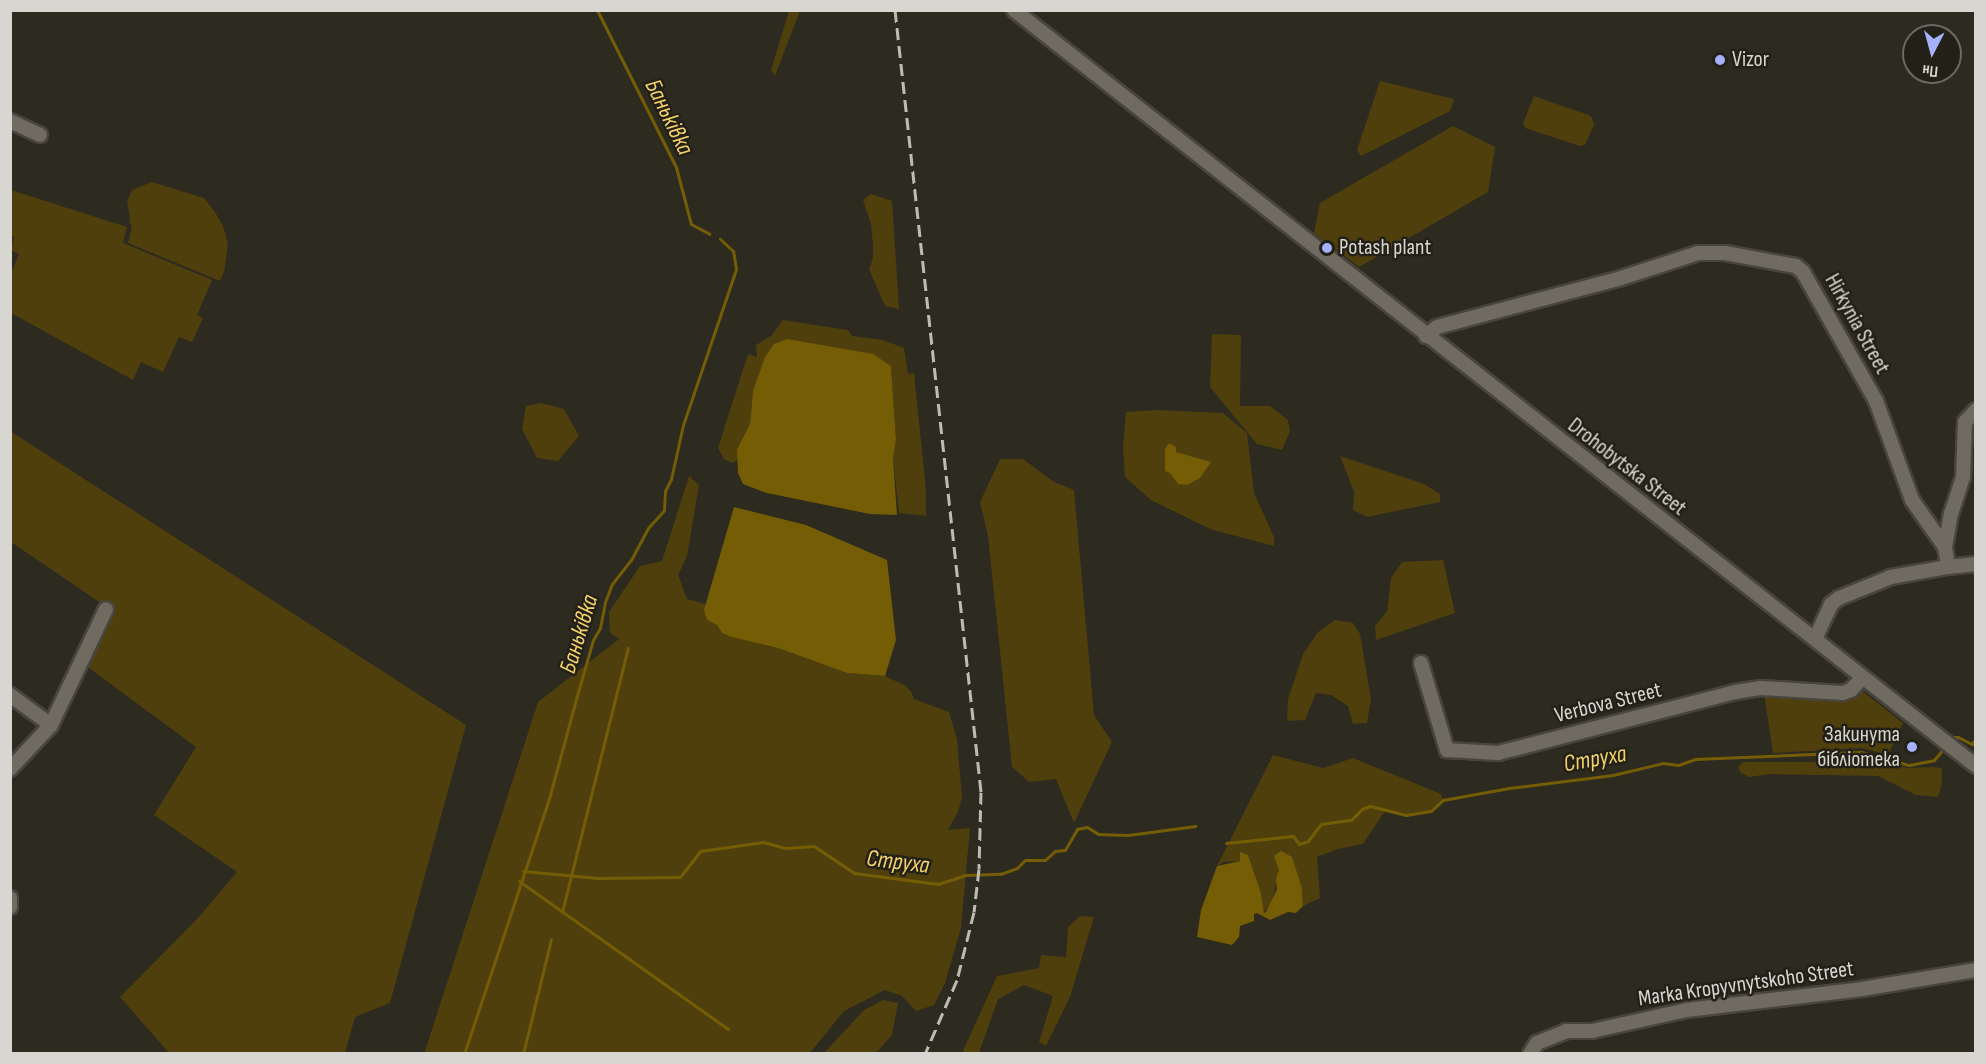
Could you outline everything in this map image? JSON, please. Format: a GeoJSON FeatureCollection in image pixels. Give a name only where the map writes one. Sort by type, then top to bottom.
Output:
{"type":"FeatureCollection","features":[{"type":"Feature","properties":{"kind":"street","name":"Drohobytska Street"},"geometry":{"type":"LineString","coordinates":[[1014,10],[1976,766]]}},
{"type":"Feature","properties":{"kind":"street"},"geometry":{"type":"LineString","coordinates":[[10,121],[40,135]]}},
{"type":"Feature","properties":{"kind":"street","name":"Hirkynia Street"},"geometry":{"type":"LineString","coordinates":[[1426,336],[1437,327],[1621,278],[1698,253],[1725,253],[1796,267],[1803,272],[1876,401],[1912,500],[1945,548],[1948,567]]}},
{"type":"Feature","properties":{"kind":"street"},"geometry":{"type":"LineString","coordinates":[[1945,548],[1951,514],[1963,477],[1965,422],[1976,410]]}},
{"type":"Feature","properties":{"kind":"street"},"geometry":{"type":"LineString","coordinates":[[1815,639],[1831,604],[1839,598],[1891,577],[1976,564]]}},
{"type":"Feature","properties":{"kind":"street"},"geometry":{"type":"LineString","coordinates":[[10,769],[51,725],[106,609]]}},
{"type":"Feature","properties":{"kind":"street","name":"Verbova Street"},"geometry":{"type":"LineString","coordinates":[[1421,663],[1448,750],[1497,753],[1735,692],[1760,688],[1843,693],[1851,690],[1862,678]]}},
{"type":"Feature","properties":{"kind":"street"},"geometry":{"type":"LineString","coordinates":[[10,695],[51,725]]}},
{"type":"Feature","properties":{"kind":"street"},"geometry":{"type":"LineString","coordinates":[[10,898],[10,907]]}},
{"type":"Feature","properties":{"kind":"street","name":"Marka Kropyvnytskoho Street"},"geometry":{"type":"LineString","coordinates":[[1530,1053],[1537,1043],[1566,1031],[1593,1031],[1687,1010],[1862,989],[1976,970]]}},
{"type":"Feature","properties":{"kind":"shaded area"},"geometry":{"type":"Polygon","coordinates":[[[789,11],[800,11],[775,76],[771,70],[789,11]]]}},
{"type":"Feature","properties":{"kind":"shaded area"},"geometry":{"type":"Polygon","coordinates":[[[1380,81],[1454,99],[1450,111],[1361,156],[1357,150],[1380,81]]]}},
{"type":"Feature","properties":{"kind":"shaded area"},"geometry":{"type":"Polygon","coordinates":[[[1534,96],[1591,116],[1594,125],[1585,145],[1580,146],[1525,128],[1523,123],[1534,96]]]}},
{"type":"Feature","properties":{"kind":"shaded area"},"geometry":{"type":"Polygon","coordinates":[[[1453,126],[1495,147],[1488,192],[1359,267],[1314,233],[1320,203],[1453,126]]]}},
{"type":"Feature","properties":{"kind":"shaded area"},"geometry":{"type":"Polygon","coordinates":[[[152,182],[204,198],[215,212],[223,226],[228,244],[224,272],[220,281],[128,243],[132,226],[129,222],[127,202],[132,190],[152,182]]]}},
{"type":"Feature","properties":{"kind":"shaded area"},"geometry":{"type":"Polygon","coordinates":[[[11,190],[127,227],[123,243],[212,280],[197,315],[203,318],[192,342],[179,337],[163,372],[141,362],[133,380],[11,313],[11,273],[19,254],[11,250],[14,237],[11,235],[11,190]]]}},
{"type":"Feature","properties":{"kind":"shaded area"},"geometry":{"type":"Polygon","coordinates":[[[871,194],[892,201],[899,309],[885,306],[869,269],[873,258],[873,246],[871,224],[863,200],[871,194]]]}},
{"type":"Feature","properties":{"kind":"shaded area"},"geometry":{"type":"Polygon","coordinates":[[[783,320],[848,330],[852,336],[883,340],[904,348],[908,374],[914,373],[926,490],[926,516],[899,513],[893,458],[896,440],[891,366],[760,375],[753,391],[750,424],[737,449],[738,460],[732,463],[724,459],[718,448],[748,354],[757,357],[756,345],[771,336],[783,320]]]}},
{"type":"Feature","properties":{"kind":"shaded area"},"geometry":{"type":"Polygon","coordinates":[[[1212,334],[1241,335],[1240,406],[1270,406],[1288,420],[1290,431],[1282,450],[1257,444],[1210,387],[1212,334]]]}},
{"type":"Feature","properties":{"kind":"shaded area"},"geometry":{"type":"Polygon","coordinates":[[[787,339],[873,354],[891,366],[896,440],[893,458],[897,515],[870,514],[767,493],[743,484],[738,473],[737,449],[750,424],[753,391],[765,357],[774,344],[787,339]]]}},
{"type":"Feature","properties":{"kind":"shaded area"},"geometry":{"type":"Polygon","coordinates":[[[541,403],[564,409],[579,436],[558,461],[537,458],[522,429],[526,406],[541,403]]]}},
{"type":"Feature","properties":{"kind":"shaded area"},"geometry":{"type":"Polygon","coordinates":[[[1156,410],[1223,413],[1247,433],[1254,493],[1274,537],[1274,546],[1210,529],[1151,500],[1125,477],[1123,448],[1126,412],[1156,410]]]}},
{"type":"Feature","properties":{"kind":"shaded area"},"geometry":{"type":"Polygon","coordinates":[[[10,431],[466,725],[390,1003],[355,1017],[345,1053],[169,1053],[120,997],[197,919],[237,872],[154,815],[196,747],[85,665],[111,610],[11,542],[10,431]]]}},
{"type":"Feature","properties":{"kind":"shaded area"},"geometry":{"type":"Polygon","coordinates":[[[1169,443],[1176,447],[1176,452],[1211,462],[1200,478],[1187,485],[1178,484],[1170,473],[1165,471],[1165,449],[1169,443]]]}},
{"type":"Feature","properties":{"kind":"shaded area"},"geometry":{"type":"Polygon","coordinates":[[[1340,456],[1424,484],[1440,494],[1440,502],[1367,517],[1353,510],[1354,492],[1340,456]]]}},
{"type":"Feature","properties":{"kind":"shaded area"},"geometry":{"type":"Polygon","coordinates":[[[1000,459],[1023,459],[1054,482],[1074,490],[1094,715],[1112,742],[1074,823],[1056,779],[1029,782],[1012,767],[988,536],[980,502],[1000,459]]]}},
{"type":"Feature","properties":{"kind":"shaded area"},"geometry":{"type":"Polygon","coordinates":[[[689,476],[699,485],[687,556],[678,575],[687,599],[706,604],[707,620],[717,625],[722,633],[731,637],[778,648],[847,673],[885,676],[904,685],[911,691],[914,699],[949,712],[957,739],[962,797],[958,812],[948,830],[970,828],[961,928],[945,983],[934,1005],[916,1011],[902,996],[885,990],[844,1011],[810,1053],[424,1054],[538,702],[619,639],[610,633],[609,612],[640,566],[662,561],[689,476]]]}},
{"type":"Feature","properties":{"kind":"shaded area"},"geometry":{"type":"Polygon","coordinates":[[[734,507],[806,525],[887,560],[896,640],[885,676],[847,673],[778,648],[731,637],[722,633],[717,625],[707,620],[704,610],[734,507]]]}},
{"type":"Feature","properties":{"kind":"shaded area"},"geometry":{"type":"Polygon","coordinates":[[[1443,560],[1455,613],[1376,640],[1375,626],[1387,611],[1391,578],[1402,562],[1443,560]]]}},
{"type":"Feature","properties":{"kind":"shaded area"},"geometry":{"type":"Polygon","coordinates":[[[1335,620],[1353,623],[1360,634],[1371,699],[1367,723],[1353,724],[1348,706],[1331,695],[1316,693],[1305,720],[1287,721],[1288,699],[1303,654],[1318,632],[1335,620]]]}},
{"type":"Feature","properties":{"kind":"shaded area"},"geometry":{"type":"Polygon","coordinates":[[[1861,690],[1903,723],[1888,755],[1862,748],[1773,753],[1764,693],[1854,693],[1861,690]]]}},
{"type":"Feature","properties":{"kind":"shaded area"},"geometry":{"type":"Polygon","coordinates":[[[1273,755],[1323,768],[1353,758],[1441,794],[1443,800],[1431,811],[1406,815],[1385,811],[1363,844],[1338,849],[1317,857],[1320,898],[1303,906],[1302,888],[1296,873],[1280,870],[1271,904],[1264,913],[1261,893],[1248,855],[1240,853],[1240,861],[1224,862],[1217,866],[1273,755]]]}},
{"type":"Feature","properties":{"kind":"shaded area"},"geometry":{"type":"Polygon","coordinates":[[[1743,762],[1882,762],[1908,768],[1933,767],[1942,768],[1942,784],[1938,797],[1916,795],[1878,776],[1770,774],[1749,777],[1741,773],[1738,767],[1743,762]]]}},
{"type":"Feature","properties":{"kind":"shaded area"},"geometry":{"type":"Polygon","coordinates":[[[1281,851],[1292,857],[1302,888],[1303,906],[1296,913],[1288,912],[1270,920],[1257,913],[1254,914],[1254,921],[1240,926],[1239,937],[1232,945],[1197,937],[1201,910],[1217,866],[1240,861],[1240,852],[1248,855],[1261,893],[1264,913],[1277,889],[1276,879],[1279,870],[1274,856],[1281,851]]]}},
{"type":"Feature","properties":{"kind":"shaded area"},"geometry":{"type":"Polygon","coordinates":[[[1080,916],[1094,917],[1070,997],[1046,1046],[1039,1042],[1053,996],[1024,985],[998,999],[979,1053],[962,1053],[997,976],[1039,968],[1041,955],[1066,957],[1068,927],[1080,916]]]}},
{"type":"Feature","properties":{"kind":"shaded area"},"geometry":{"type":"Polygon","coordinates":[[[883,1000],[898,1003],[892,1035],[876,1053],[824,1053],[864,1010],[883,1000]]]}},
{"type":"Feature","properties":{"kind":"waterway","name":"Баньківка"},"geometry":{"type":"LineString","coordinates":[[597,10],[676,167],[691,224],[710,234]]}},
{"type":"Feature","properties":{"kind":"waterway","name":"Баньківка"},"geometry":{"type":"LineString","coordinates":[[464,1054],[550,795],[593,640],[600,628],[605,602],[612,584],[631,560],[648,528],[664,510],[665,491],[671,479],[683,425],[736,269],[733,251],[720,239]]}},
{"type":"Feature","properties":{"kind":"waterway"},"geometry":{"type":"LineString","coordinates":[[562,912],[628,648]]}},
{"type":"Feature","properties":{"kind":"waterway","name":"Струха"},"geometry":{"type":"LineString","coordinates":[[1949,741],[1952,737],[1958,737],[1972,744],[1976,738]]}},
{"type":"Feature","properties":{"kind":"waterway","name":"Струха"},"geometry":{"type":"LineString","coordinates":[[1226,843],[1293,836],[1299,844],[1308,841],[1321,824],[1351,820],[1362,809],[1370,806],[1406,815],[1431,811],[1443,800],[1509,788],[1613,775],[1663,763],[1678,765],[1695,759],[1861,752],[1909,765],[1934,760],[1945,747]]}},
{"type":"Feature","properties":{"kind":"waterway","name":"Струха"},"geometry":{"type":"LineString","coordinates":[[523,871],[598,878],[680,877],[700,851],[763,842],[786,848],[814,846],[854,873],[938,884],[966,875],[1000,874],[1017,868],[1025,860],[1045,860],[1055,851],[1065,850],[1077,829],[1087,827],[1098,834],[1128,835],[1195,826]]}},
{"type":"Feature","properties":{"kind":"waterway"},"geometry":{"type":"LineString","coordinates":[[519,881],[728,1029]]}},
{"type":"Feature","properties":{"kind":"waterway"},"geometry":{"type":"LineString","coordinates":[[523,1054],[551,939]]}},
{"type":"Feature","properties":{"kind":"railway"},"geometry":{"type":"LineString","coordinates":[[895,10],[981,792],[979,869],[974,912],[957,980],[925,1054]]}},
{"type":"Feature","properties":{"kind":"place","name":"Vizor"},"geometry":{"type":"Point","coordinates":[1720,60]}},
{"type":"Feature","properties":{"kind":"place","name":"Potash plant"},"geometry":{"type":"Point","coordinates":[1327,248]}},
{"type":"Feature","properties":{"kind":"place","name":"Закинута бібліотека"},"geometry":{"type":"Point","coordinates":[1912,747]}}]}
